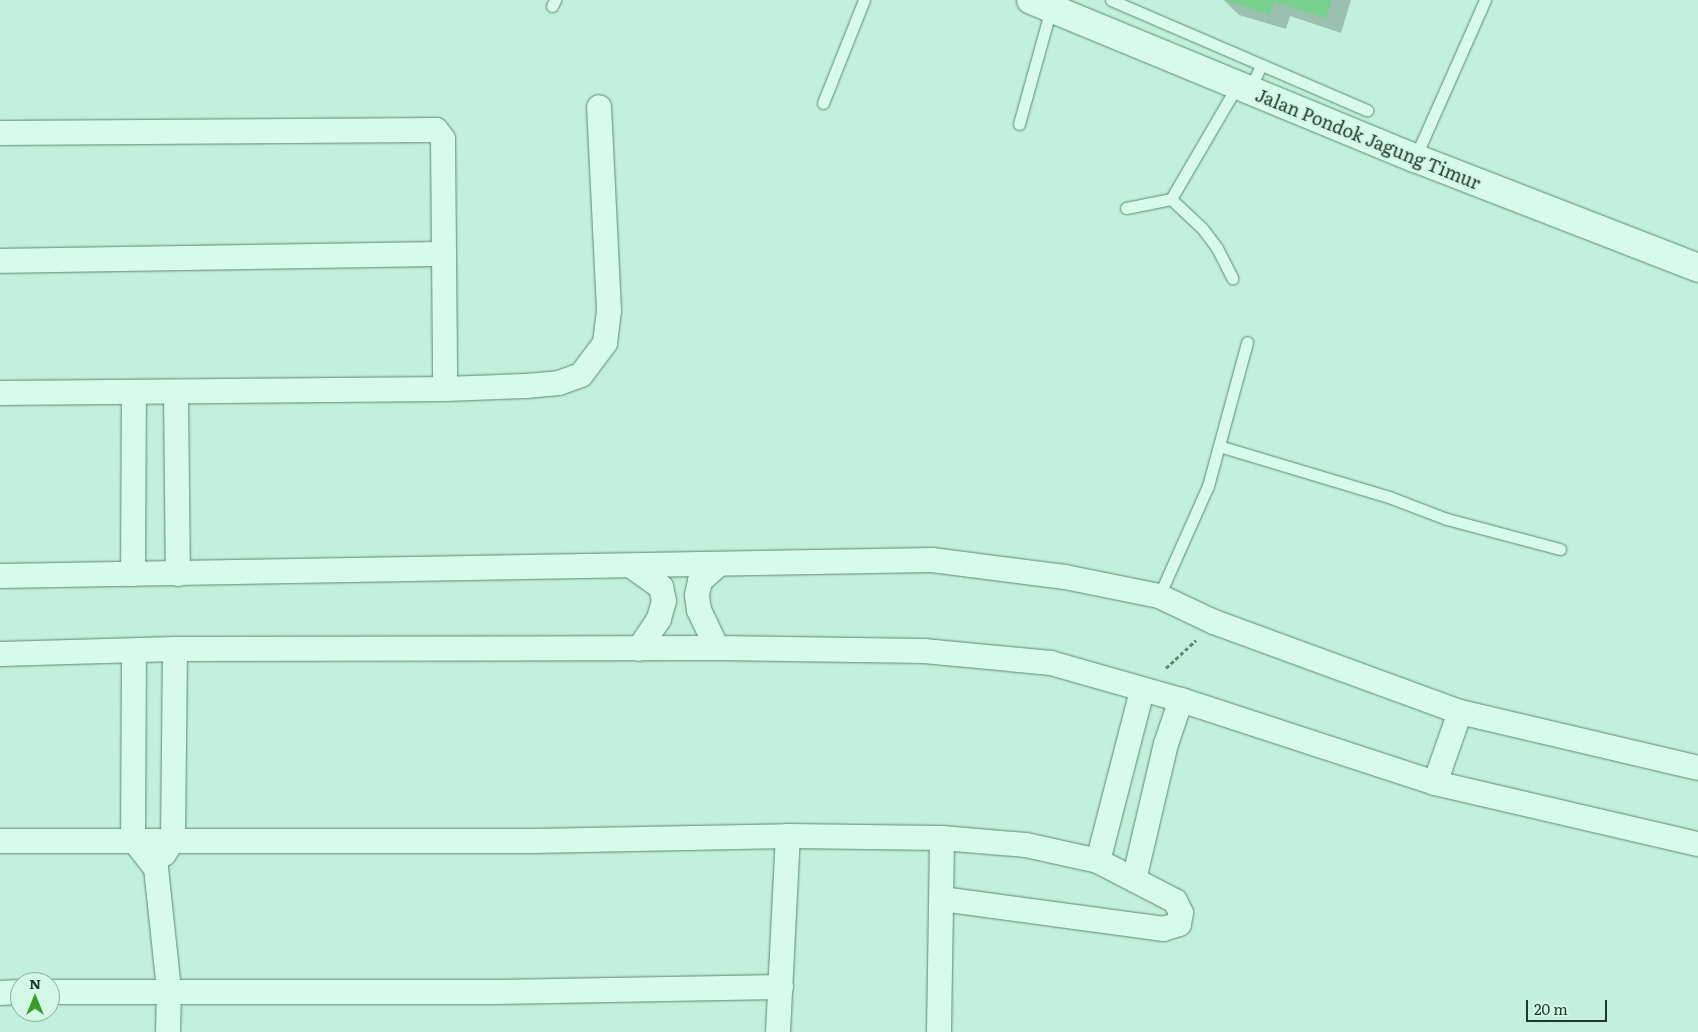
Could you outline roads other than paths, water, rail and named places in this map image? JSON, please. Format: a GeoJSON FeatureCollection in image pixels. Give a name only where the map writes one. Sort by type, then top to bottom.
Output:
{"type":"FeatureCollection","features":[{"type":"Feature","properties":{"kind":"street","name":"Jalan Pondok Jagung Timur"},"geometry":{"type":"LineString","coordinates":[[1041,3],[1415,158],[1698,268]]}},
{"type":"Feature","properties":{"kind":"street"},"geometry":{"type":"LineString","coordinates":[[0,393],[176,394],[445,390],[559,383],[581,375],[605,343],[609,310],[599,107]]}},
{"type":"Feature","properties":{"kind":"street"},"geometry":{"type":"LineString","coordinates":[[0,133],[436,130],[444,140],[445,390]]}},
{"type":"Feature","properties":{"kind":"street"},"geometry":{"type":"LineString","coordinates":[[0,261],[444,254]]}},
{"type":"Feature","properties":{"kind":"street"},"geometry":{"type":"LineString","coordinates":[[133,574],[134,393]]}},
{"type":"Feature","properties":{"kind":"street"},"geometry":{"type":"LineString","coordinates":[[176,394],[178,574]]}},
{"type":"Feature","properties":{"kind":"street"},"geometry":{"type":"LineString","coordinates":[[0,576],[932,560],[1065,577],[1159,596],[1214,622],[1460,712],[1698,768]]}},
{"type":"Feature","properties":{"kind":"street"},"geometry":{"type":"LineString","coordinates":[[718,648],[699,610],[697,595],[700,581],[719,564]]}},
{"type":"Feature","properties":{"kind":"street"},"geometry":{"type":"LineString","coordinates":[[631,566],[661,588],[664,601],[659,619],[639,649]]}},
{"type":"Feature","properties":{"kind":"street"},"geometry":{"type":"LineString","coordinates":[[0,654],[175,649],[718,648],[924,651],[1051,663],[1142,691],[1182,700],[1435,783],[1698,844]]}},
{"type":"Feature","properties":{"kind":"street"},"geometry":{"type":"LineString","coordinates":[[156,868],[173,840],[175,649]]}},
{"type":"Feature","properties":{"kind":"street"},"geometry":{"type":"LineString","coordinates":[[134,651],[133,839],[156,868],[170,990],[168,1032]]}},
{"type":"Feature","properties":{"kind":"street"},"geometry":{"type":"LineString","coordinates":[[1098,861],[1142,691]]}},
{"type":"Feature","properties":{"kind":"street"},"geometry":{"type":"LineString","coordinates":[[1134,880],[1166,744],[1182,700]]}},
{"type":"Feature","properties":{"kind":"street"},"geometry":{"type":"LineString","coordinates":[[1435,783],[1460,712]]}},
{"type":"Feature","properties":{"kind":"street"},"geometry":{"type":"LineString","coordinates":[[778,1032],[788,836]]}},
{"type":"Feature","properties":{"kind":"street"},"geometry":{"type":"LineString","coordinates":[[0,841],[133,839],[534,841],[788,836],[942,838],[1026,845],[1098,861],[1175,901],[1181,913],[1179,924],[1174,929],[942,899]]}},
{"type":"Feature","properties":{"kind":"street"},"geometry":{"type":"LineString","coordinates":[[939,1032],[942,838]]}},
{"type":"Feature","properties":{"kind":"street"},"geometry":{"type":"LineString","coordinates":[[60,992],[170,990],[497,992],[781,987]]}},
{"type":"Feature","properties":{"kind":"lane"},"geometry":{"type":"LineString","coordinates":[[823,103],[864,0]]}},
{"type":"Feature","properties":{"kind":"lane"},"geometry":{"type":"LineString","coordinates":[[1111,0],[1366,110]]}},
{"type":"Feature","properties":{"kind":"lane"},"geometry":{"type":"LineString","coordinates":[[1415,158],[1485,0]]}},
{"type":"Feature","properties":{"kind":"lane"},"geometry":{"type":"LineString","coordinates":[[1019,124],[1041,3]]}},
{"type":"Feature","properties":{"kind":"lane"},"geometry":{"type":"LineString","coordinates":[[1126,208],[1171,199],[1260,65]]}},
{"type":"Feature","properties":{"kind":"lane"},"geometry":{"type":"LineString","coordinates":[[1171,199],[1207,235],[1232,278]]}},
{"type":"Feature","properties":{"kind":"lane"},"geometry":{"type":"LineString","coordinates":[[1159,596],[1208,486],[1247,342]]}},
{"type":"Feature","properties":{"kind":"lane"},"geometry":{"type":"LineString","coordinates":[[1219,446],[1389,497],[1446,519],[1560,549]]}}]}
